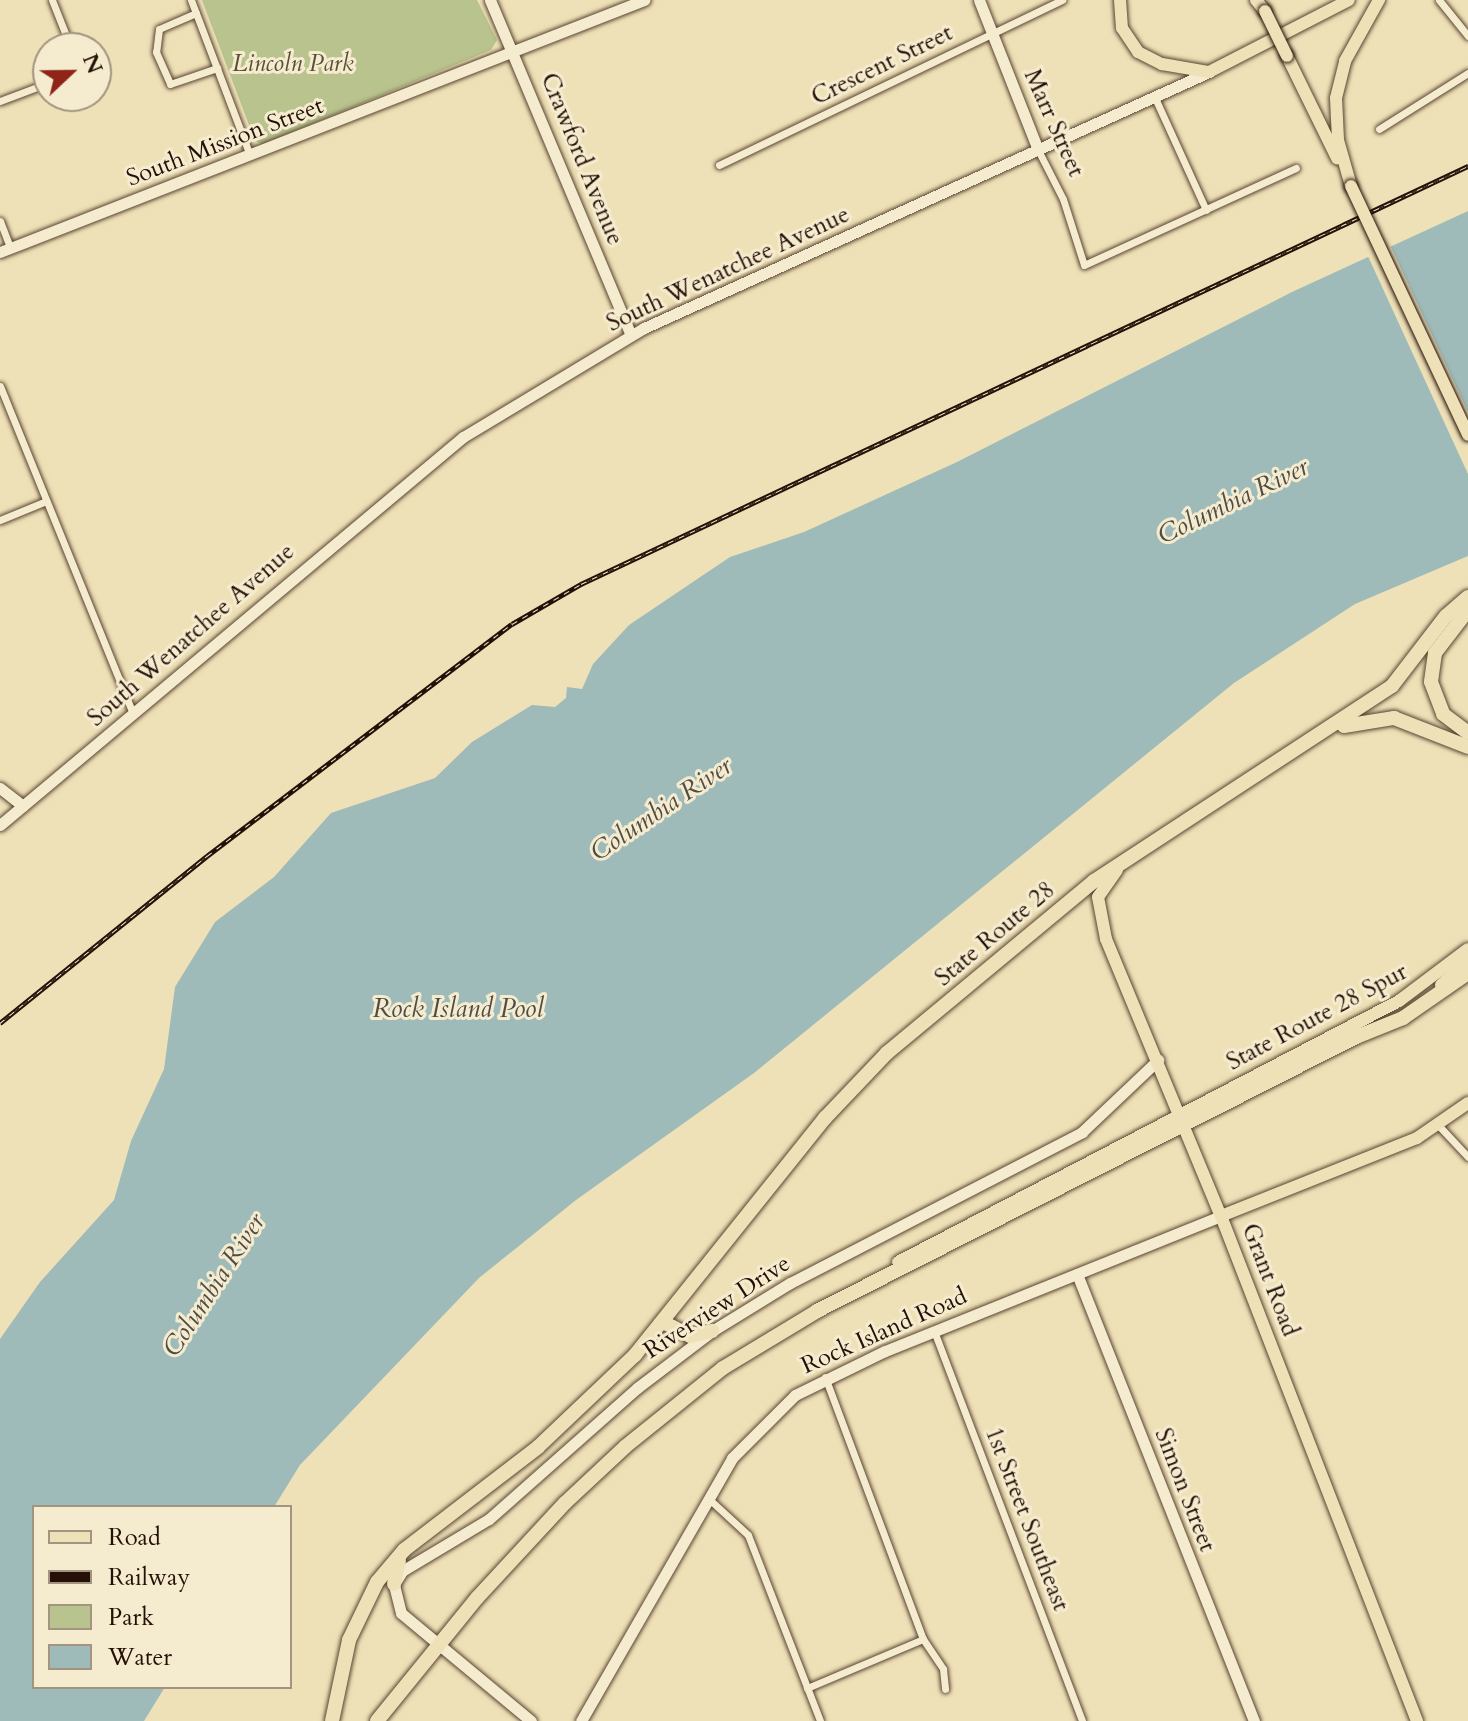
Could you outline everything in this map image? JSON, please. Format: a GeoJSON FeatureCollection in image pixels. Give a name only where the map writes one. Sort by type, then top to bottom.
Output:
{"type":"FeatureCollection","features":[{"type":"Feature","properties":{"kind":"highway","name":"State Route 28"},"geometry":{"type":"LineString","coordinates":[[332,1721],[357,1618],[404,1550],[538,1447],[613,1377],[663,1322],[825,1118],[887,1053],[1015,944],[1125,862],[1325,734],[1392,686],[1446,616],[1468,597]]}},
{"type":"Feature","properties":{"kind":"highway"},"geometry":{"type":"LineString","coordinates":[[1468,610],[1435,653],[1431,682],[1443,714],[1468,733]]}},
{"type":"Feature","properties":{"kind":"highway"},"geometry":{"type":"LineString","coordinates":[[1325,734],[1358,721],[1388,717],[1468,747]]}},
{"type":"Feature","properties":{"kind":"highway"},"geometry":{"type":"LineString","coordinates":[[377,1721],[510,1560],[626,1446],[723,1368],[817,1311],[1182,1120],[1415,1011],[1468,973]]}},
{"type":"Feature","properties":{"kind":"highway"},"geometry":{"type":"LineString","coordinates":[[663,1322],[694,1337],[712,1331]]}},
{"type":"Feature","properties":{"kind":"highway"},"geometry":{"type":"LineString","coordinates":[[681,1333],[687,1342],[684,1352]]}},
{"type":"Feature","properties":{"kind":"highway"},"geometry":{"type":"LineString","coordinates":[[394,1584],[404,1550]]}},
{"type":"Feature","properties":{"kind":"main road","name":"Crawford Avenue"},"geometry":{"type":"LineString","coordinates":[[490,0],[515,51],[631,335]]}},
{"type":"Feature","properties":{"kind":"main road","name":"South Mission Street"},"geometry":{"type":"LineString","coordinates":[[5,250],[644,0]]}},
{"type":"Feature","properties":{"kind":"main road","name":"Marr Street"},"geometry":{"type":"LineString","coordinates":[[979,0],[1038,150]]}},
{"type":"Feature","properties":{"kind":"main road"},"geometry":{"type":"LineString","coordinates":[[1120,0],[1122,28],[1138,52],[1162,64],[1209,72]]}},
{"type":"Feature","properties":{"kind":"main road","name":"South Wenatchee Avenue"},"geometry":{"type":"LineString","coordinates":[[0,825],[463,437],[631,335],[1155,98],[1349,0]]}},
{"type":"Feature","properties":{"kind":"main road"},"geometry":{"type":"LineString","coordinates":[[1351,186],[1338,140],[1336,98],[1345,61],[1379,0]]}},
{"type":"Feature","properties":{"kind":"main road"},"geometry":{"type":"LineString","coordinates":[[1261,3],[1468,435]]}},
{"type":"Feature","properties":{"kind":"main road"},"geometry":{"type":"LineString","coordinates":[[0,788],[23,806]]}},
{"type":"Feature","properties":{"kind":"main road","name":"Grant Road"},"geometry":{"type":"LineString","coordinates":[[1125,862],[1098,897],[1098,913],[1221,1216],[1417,1721]]}},
{"type":"Feature","properties":{"kind":"main road","name":"State Route 28 Spur"},"geometry":{"type":"LineString","coordinates":[[1182,1120],[1409,996],[1468,949]]}},
{"type":"Feature","properties":{"kind":"main road","name":"State Route 28 Spur"},"geometry":{"type":"LineString","coordinates":[[1356,1037],[1421,999],[1468,961]]}},
{"type":"Feature","properties":{"kind":"main road","name":"Riverview Drive"},"geometry":{"type":"LineString","coordinates":[[394,1584],[409,1564],[498,1511],[712,1331],[790,1283],[1082,1132],[1158,1060]]}},
{"type":"Feature","properties":{"kind":"main road"},"geometry":{"type":"LineString","coordinates":[[1221,1216],[1440,1127],[1468,1103]]}},
{"type":"Feature","properties":{"kind":"main road","name":"Rock Island Road"},"geometry":{"type":"LineString","coordinates":[[581,1721],[732,1458],[767,1418],[825,1377],[1221,1216]]}},
{"type":"Feature","properties":{"kind":"main road","name":"Simon Street"},"geometry":{"type":"LineString","coordinates":[[1077,1274],[1254,1721]]}},
{"type":"Feature","properties":{"kind":"main road"},"geometry":{"type":"LineString","coordinates":[[394,1584],[401,1613],[438,1648],[531,1721]]}},
{"type":"Feature","properties":{"kind":"street"},"geometry":{"type":"LineString","coordinates":[[52,0],[65,32]]}},
{"type":"Feature","properties":{"kind":"street"},"geometry":{"type":"LineString","coordinates":[[191,0],[250,156]]}},
{"type":"Feature","properties":{"kind":"street","name":"Crescent Street"},"geometry":{"type":"LineString","coordinates":[[719,165],[1062,0]]}},
{"type":"Feature","properties":{"kind":"street"},"geometry":{"type":"LineString","coordinates":[[1439,0],[1468,36]]}},
{"type":"Feature","properties":{"kind":"street"},"geometry":{"type":"LineString","coordinates":[[196,13],[159,29],[156,52],[170,84],[217,68]]}},
{"type":"Feature","properties":{"kind":"street"},"geometry":{"type":"LineString","coordinates":[[1379,129],[1468,73]]}},
{"type":"Feature","properties":{"kind":"street"},"geometry":{"type":"LineString","coordinates":[[0,101],[32,89]]}},
{"type":"Feature","properties":{"kind":"street"},"geometry":{"type":"LineString","coordinates":[[1155,98],[1206,210],[1296,168]]}},
{"type":"Feature","properties":{"kind":"street","name":"Marr Street"},"geometry":{"type":"LineString","coordinates":[[1038,150],[1063,199],[1084,265],[1206,210]]}},
{"type":"Feature","properties":{"kind":"street"},"geometry":{"type":"LineString","coordinates":[[0,221],[5,250]]}},
{"type":"Feature","properties":{"kind":"street"},"geometry":{"type":"LineString","coordinates":[[0,386],[133,713]]}},
{"type":"Feature","properties":{"kind":"street"},"geometry":{"type":"LineString","coordinates":[[0,520],[46,501]]}},
{"type":"Feature","properties":{"kind":"street"},"geometry":{"type":"LineString","coordinates":[[1440,1127],[1468,1157]]}},
{"type":"Feature","properties":{"kind":"street","name":"1st Street Southeast"},"geometry":{"type":"LineString","coordinates":[[934,1331],[1082,1721]]}},
{"type":"Feature","properties":{"kind":"street"},"geometry":{"type":"LineString","coordinates":[[825,1377],[923,1639],[943,1669],[945,1689]]}},
{"type":"Feature","properties":{"kind":"street"},"geometry":{"type":"LineString","coordinates":[[709,1499],[748,1535],[820,1721]]}},
{"type":"Feature","properties":{"kind":"street"},"geometry":{"type":"LineString","coordinates":[[807,1688],[923,1639]]}},
{"type":"Feature","properties":{"kind":"green space","name":"Lincoln Park"},"geometry":{"type":"Polygon","coordinates":[[[202,0],[477,0],[497,40],[491,50],[263,144],[255,141],[202,0]]]}},
{"type":"Feature","properties":{"kind":"water","name":"Rock Island Pool"},"geometry":{"type":"Polygon","coordinates":[[[1468,211],[1468,556],[1355,604],[1234,683],[754,1073],[576,1200],[479,1278],[300,1465],[275,1505],[32,1505],[32,1689],[164,1689],[144,1721],[0,1721],[0,1339],[40,1282],[114,1200],[131,1141],[164,1069],[175,987],[215,922],[274,877],[331,813],[435,778],[472,742],[532,705],[555,707],[566,698],[567,687],[582,689],[593,664],[629,625],[730,557],[804,532],[957,462],[1292,292],[1468,211]]]}},
{"type":"Feature","properties":{"kind":"pier"},"geometry":{"type":"Polygon","coordinates":[[[1389,243],[1468,412],[1468,474],[1367,254],[1389,243]]]}},
{"type":"Feature","properties":{"kind":"railway"},"geometry":{"type":"LineString","coordinates":[[0,1023],[207,856],[512,624],[581,584],[1468,166]]}},
{"type":"Feature","properties":{"kind":"water label","name":"Columbia River"},"geometry":{"type":"Point","coordinates":[1233,501]}},
{"type":"Feature","properties":{"kind":"water label","name":"Columbia River"},"geometry":{"type":"Point","coordinates":[661,809]}},
{"type":"Feature","properties":{"kind":"water label","name":"Columbia River"},"geometry":{"type":"Point","coordinates":[214,1285]}}]}
